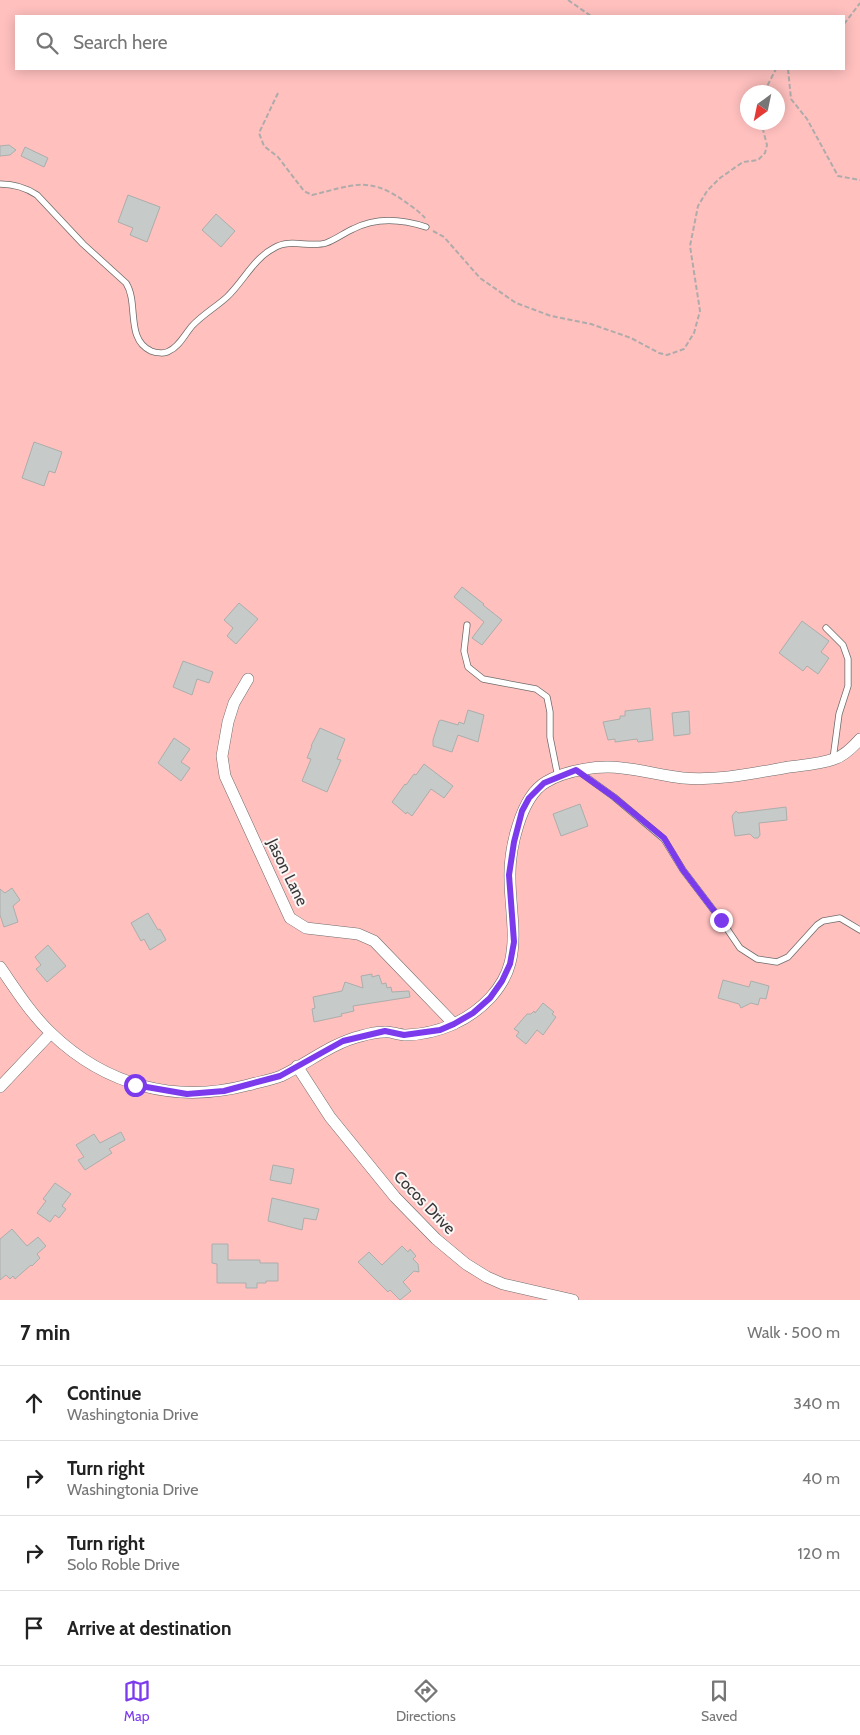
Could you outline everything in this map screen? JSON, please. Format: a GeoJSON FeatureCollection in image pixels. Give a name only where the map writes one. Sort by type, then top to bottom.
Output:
{"type":"FeatureCollection","features":[{"type":"Feature","properties":{"kind":"street","name":"Jason Lane"},"geometry":{"type":"LineString","coordinates":[[248,680],[234,703],[228,722],[222,756],[225,776],[290,918],[306,928],[358,934],[374,941],[454,1024]]}},
{"type":"Feature","properties":{"kind":"street"},"geometry":{"type":"LineString","coordinates":[[0,967],[26,1004],[51,1033],[87,1062],[135,1085],[187,1094],[224,1091],[280,1076],[343,1041],[385,1031],[404,1035],[440,1030],[473,1013],[490,998],[502,981],[510,964],[514,942],[509,875],[514,842],[522,811],[529,798],[544,783],[576,770],[620,767],[682,778],[715,780],[833,760],[851,748],[860,739]]}},
{"type":"Feature","properties":{"kind":"street"},"geometry":{"type":"LineString","coordinates":[[0,1087],[51,1033]]}},
{"type":"Feature","properties":{"kind":"street","name":"Cocos Drive"},"geometry":{"type":"LineString","coordinates":[[297,1066],[330,1117],[395,1197],[451,1252],[487,1278],[504,1284],[573,1300]]}},
{"type":"Feature","properties":{"kind":"lane"},"geometry":{"type":"LineString","coordinates":[[0,184],[11,184],[28,189],[37,195],[83,244],[126,283],[131,291],[136,336],[144,346],[152,351],[167,353],[174,349],[193,325],[228,296],[261,258],[274,248],[290,243],[325,243],[354,228],[374,221],[410,221],[426,227]]}},
{"type":"Feature","properties":{"kind":"lane"},"geometry":{"type":"LineString","coordinates":[[467,625],[464,651],[468,668],[483,679],[536,689],[547,697],[550,712],[550,737],[558,777]]}},
{"type":"Feature","properties":{"kind":"lane"},"geometry":{"type":"LineString","coordinates":[[826,628],[843,645],[848,659],[848,686],[839,714],[833,760]]}},
{"type":"Feature","properties":{"kind":"lane"},"geometry":{"type":"LineString","coordinates":[[576,770],[614,797],[664,838],[683,870],[740,948],[757,959],[777,962],[788,956],[816,925],[824,921],[840,918],[860,929]]}},
{"type":"Feature","properties":{"kind":"path"},"geometry":{"type":"LineString","coordinates":[[568,0],[590,15]]}},
{"type":"Feature","properties":{"kind":"path"},"geometry":{"type":"LineString","coordinates":[[845,23],[860,3]]}},
{"type":"Feature","properties":{"kind":"path"},"geometry":{"type":"LineString","coordinates":[[768,85],[775,70]]}},
{"type":"Feature","properties":{"kind":"path"},"geometry":{"type":"LineString","coordinates":[[788,70],[791,99],[807,119],[838,176],[860,180]]}},
{"type":"Feature","properties":{"kind":"path"},"geometry":{"type":"LineString","coordinates":[[278,93],[259,133],[264,146],[278,157],[304,192],[312,196],[358,184],[378,186],[391,191],[420,212],[426,219],[426,227],[444,237],[480,278],[516,303],[550,316],[591,324],[631,338],[659,353],[667,355],[684,349],[694,333],[700,311],[690,246],[698,206],[707,191],[720,178],[743,162],[758,160],[765,153],[767,146],[763,130]]}},
{"type":"Feature","properties":{"kind":"shaded area"},"geometry":{"type":"Polygon","coordinates":[[[0,0],[860,0],[860,1300],[0,1300],[0,0]]]}},
{"type":"Feature","properties":{"kind":"building"},"geometry":{"type":"Polygon","coordinates":[[[9,145],[16,150],[10,155],[0,156],[0,146],[9,145]]]}},
{"type":"Feature","properties":{"kind":"building"},"geometry":{"type":"Polygon","coordinates":[[[25,147],[48,158],[44,167],[21,156],[25,147]]]}},
{"type":"Feature","properties":{"kind":"building"},"geometry":{"type":"Polygon","coordinates":[[[128,195],[160,207],[147,242],[130,235],[133,228],[118,222],[128,195]]]}},
{"type":"Feature","properties":{"kind":"building"},"geometry":{"type":"Polygon","coordinates":[[[216,214],[235,231],[221,247],[202,230],[216,214]]]}},
{"type":"Feature","properties":{"kind":"building"},"geometry":{"type":"Polygon","coordinates":[[[34,442],[62,452],[55,473],[49,471],[44,486],[22,478],[34,442]]]}},
{"type":"Feature","properties":{"kind":"building"},"geometry":{"type":"Polygon","coordinates":[[[462,587],[502,620],[482,645],[472,638],[484,622],[454,597],[462,587]]]}},
{"type":"Feature","properties":{"kind":"building"},"geometry":{"type":"Polygon","coordinates":[[[239,603],[258,619],[236,644],[227,636],[233,628],[224,620],[239,603]]]}},
{"type":"Feature","properties":{"kind":"building"},"geometry":{"type":"Polygon","coordinates":[[[802,621],[829,641],[821,652],[829,658],[818,674],[807,666],[803,671],[779,653],[802,621]]]}},
{"type":"Feature","properties":{"kind":"building"},"geometry":{"type":"Polygon","coordinates":[[[183,661],[213,672],[209,683],[197,679],[192,695],[173,687],[183,661]]]}},
{"type":"Feature","properties":{"kind":"building"},"geometry":{"type":"Polygon","coordinates":[[[650,708],[653,740],[638,742],[637,739],[615,742],[615,739],[608,740],[603,722],[620,719],[620,716],[625,716],[625,711],[650,708]]]}},
{"type":"Feature","properties":{"kind":"building"},"geometry":{"type":"Polygon","coordinates":[[[468,710],[484,715],[478,742],[458,735],[452,752],[433,746],[439,721],[458,725],[459,722],[464,724],[468,710]]]}},
{"type":"Feature","properties":{"kind":"building"},"geometry":{"type":"Polygon","coordinates":[[[689,711],[690,734],[674,736],[672,713],[689,711]]]}},
{"type":"Feature","properties":{"kind":"building"},"geometry":{"type":"Polygon","coordinates":[[[320,728],[345,739],[337,759],[341,760],[327,792],[302,781],[311,759],[307,758],[311,746],[320,728]]]}},
{"type":"Feature","properties":{"kind":"building"},"geometry":{"type":"Polygon","coordinates":[[[174,738],[190,749],[181,762],[190,768],[181,781],[158,763],[174,738]]]}},
{"type":"Feature","properties":{"kind":"building"},"geometry":{"type":"Polygon","coordinates":[[[424,764],[453,786],[444,798],[431,789],[412,816],[407,812],[406,814],[392,802],[405,784],[414,774],[416,775],[424,764]]]}},
{"type":"Feature","properties":{"kind":"building"},"geometry":{"type":"Polygon","coordinates":[[[580,804],[588,826],[561,836],[553,814],[580,804]]]}},
{"type":"Feature","properties":{"kind":"building"},"geometry":{"type":"Polygon","coordinates":[[[786,807],[787,820],[759,823],[760,835],[758,838],[754,838],[750,834],[735,836],[732,816],[736,811],[738,813],[786,807]]]}},
{"type":"Feature","properties":{"kind":"building"},"geometry":{"type":"Polygon","coordinates":[[[12,888],[20,900],[13,906],[18,922],[4,927],[0,915],[0,889],[5,893],[12,888]]]}},
{"type":"Feature","properties":{"kind":"building"},"geometry":{"type":"Polygon","coordinates":[[[148,913],[166,940],[150,950],[144,939],[141,941],[131,923],[148,913]]]}},
{"type":"Feature","properties":{"kind":"building"},"geometry":{"type":"Polygon","coordinates":[[[48,945],[66,966],[47,982],[36,969],[41,965],[35,957],[48,945]]]}},
{"type":"Feature","properties":{"kind":"building"},"geometry":{"type":"Polygon","coordinates":[[[372,974],[372,977],[379,975],[382,984],[386,983],[387,988],[391,987],[392,992],[409,991],[410,997],[353,1006],[354,1011],[341,1014],[342,1016],[314,1022],[312,1009],[315,1008],[313,997],[342,991],[345,982],[363,988],[361,976],[372,974]]]}},
{"type":"Feature","properties":{"kind":"building"},"geometry":{"type":"Polygon","coordinates":[[[723,980],[749,987],[751,981],[769,986],[766,999],[760,998],[758,1005],[751,1003],[741,1008],[739,1004],[718,998],[723,980]]]}},
{"type":"Feature","properties":{"kind":"building"},"geometry":{"type":"Polygon","coordinates":[[[543,1003],[554,1012],[552,1014],[556,1017],[543,1035],[537,1030],[526,1044],[516,1036],[519,1032],[514,1029],[527,1014],[531,1014],[534,1011],[535,1013],[543,1003]]]}},
{"type":"Feature","properties":{"kind":"building"},"geometry":{"type":"Polygon","coordinates":[[[121,1132],[125,1140],[109,1149],[112,1153],[85,1170],[78,1160],[84,1157],[76,1145],[94,1134],[100,1143],[121,1132]]]}},
{"type":"Feature","properties":{"kind":"building"},"geometry":{"type":"Polygon","coordinates":[[[273,1165],[294,1169],[291,1184],[270,1180],[273,1165]]]}},
{"type":"Feature","properties":{"kind":"building"},"geometry":{"type":"Polygon","coordinates":[[[55,1183],[71,1194],[62,1206],[66,1209],[59,1218],[55,1215],[50,1222],[37,1213],[46,1201],[43,1199],[55,1183]]]}},
{"type":"Feature","properties":{"kind":"building"},"geometry":{"type":"Polygon","coordinates":[[[272,1198],[319,1209],[316,1220],[304,1218],[302,1230],[268,1221],[272,1198]]]}},
{"type":"Feature","properties":{"kind":"building"},"geometry":{"type":"Polygon","coordinates":[[[12,1229],[27,1246],[38,1237],[46,1246],[37,1254],[40,1258],[15,1279],[13,1276],[10,1279],[6,1275],[0,1280],[0,1239],[12,1229]]]}},
{"type":"Feature","properties":{"kind":"building"},"geometry":{"type":"Polygon","coordinates":[[[212,1244],[228,1244],[228,1260],[260,1260],[260,1263],[278,1263],[278,1281],[257,1283],[257,1288],[246,1288],[246,1283],[217,1283],[217,1264],[212,1263],[212,1244]]]}},
{"type":"Feature","properties":{"kind":"building"},"geometry":{"type":"Polygon","coordinates":[[[402,1246],[408,1252],[410,1249],[416,1256],[413,1259],[418,1264],[419,1272],[414,1271],[403,1282],[411,1291],[400,1300],[390,1290],[388,1292],[358,1262],[369,1252],[382,1265],[402,1246]]]}},
{"type":"Feature","properties":{"kind":"route"},"geometry":{"type":"LineString","coordinates":[[135,1085],[187,1094],[224,1091],[280,1076],[343,1041],[385,1031],[404,1035],[440,1030],[473,1013],[490,998],[502,981],[510,964],[514,942],[509,875],[514,842],[522,811],[529,798],[544,783],[576,770],[614,797],[664,838],[683,870],[721,920]]}}]}
